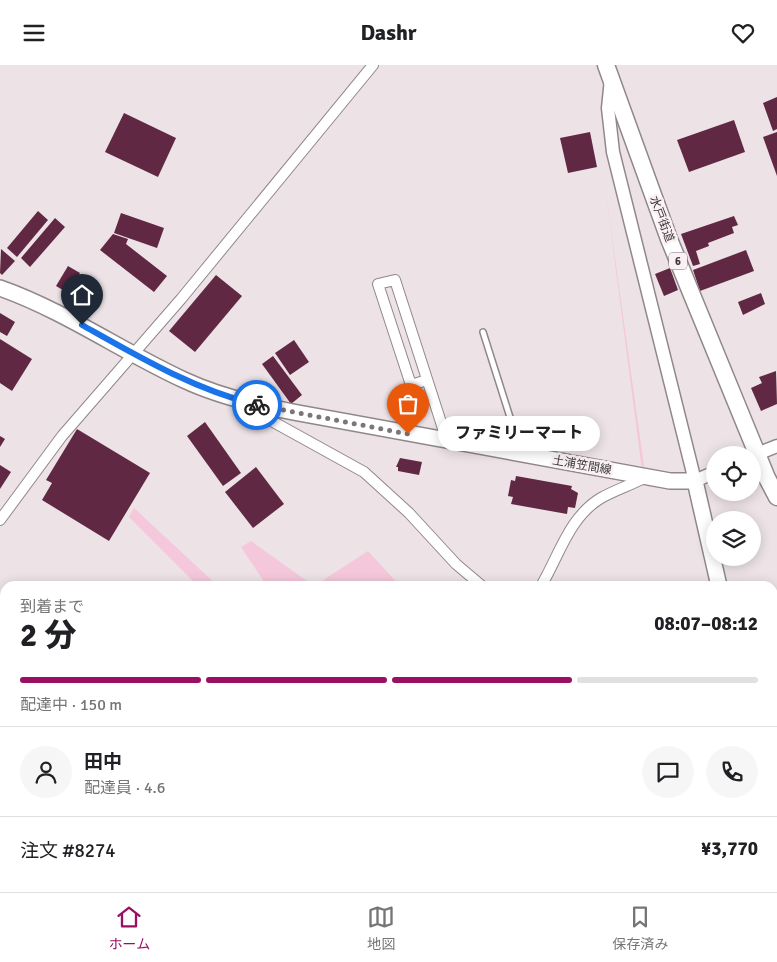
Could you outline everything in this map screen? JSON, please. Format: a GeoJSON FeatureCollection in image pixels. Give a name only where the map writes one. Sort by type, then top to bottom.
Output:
{"type":"FeatureCollection","features":[{"type":"Feature","properties":{"kind":"highway","name":"水戸街道"},"geometry":{"type":"LineString","coordinates":[[608,72],[669,239],[752,446]]}},
{"type":"Feature","properties":{"kind":"highway","name":"水戸街道"},"geometry":{"type":"LineString","coordinates":[[761,459],[777,473]]}},
{"type":"Feature","properties":{"kind":"highway","name":"水戸街道"},"geometry":{"type":"LineString","coordinates":[[761,465],[777,497]]}},
{"type":"Feature","properties":{"kind":"main road","name":"土浦笠間線"},"geometry":{"type":"LineString","coordinates":[[0,288],[59,312],[133,354],[198,386],[244,401],[447,441],[646,477],[670,481],[695,481]]}},
{"type":"Feature","properties":{"kind":"main road"},"geometry":{"type":"LineString","coordinates":[[695,481],[718,581]]}},
{"type":"Feature","properties":{"kind":"street"},"geometry":{"type":"LineString","coordinates":[[0,520],[48,453],[133,354],[373,65]]}},
{"type":"Feature","properties":{"kind":"street"},"geometry":{"type":"LineString","coordinates":[[608,72],[607,101],[613,152],[695,481],[706,476]]}},
{"type":"Feature","properties":{"kind":"street"},"geometry":{"type":"LineString","coordinates":[[427,379],[410,385],[378,284],[395,280],[427,379],[447,441]]}},
{"type":"Feature","properties":{"kind":"street"},"geometry":{"type":"LineString","coordinates":[[244,401],[259,414],[364,472],[408,513],[450,558],[476,581]]}},
{"type":"Feature","properties":{"kind":"street"},"geometry":{"type":"LineString","coordinates":[[761,453],[777,446]]}},
{"type":"Feature","properties":{"kind":"street"},"geometry":{"type":"LineString","coordinates":[[544,581],[569,532],[582,514],[601,498],[646,477]]}},
{"type":"Feature","properties":{"kind":"lane"},"geometry":{"type":"LineString","coordinates":[[483,332],[522,455]]}},
{"type":"Feature","properties":{"kind":"shaded area"},"geometry":{"type":"Polygon","coordinates":[[[605,186],[645,473],[641,463],[605,186]]]}},
{"type":"Feature","properties":{"kind":"shaded area"},"geometry":{"type":"Polygon","coordinates":[[[134,508],[213,581],[193,581],[129,517],[134,508]]]}},
{"type":"Feature","properties":{"kind":"shaded area"},"geometry":{"type":"Polygon","coordinates":[[[251,541],[307,581],[264,581],[241,547],[251,541]]]}},
{"type":"Feature","properties":{"kind":"shaded area"},"geometry":{"type":"Polygon","coordinates":[[[368,551],[395,581],[322,581],[368,551]]]}},
{"type":"Feature","properties":{"kind":"building"},"geometry":{"type":"Polygon","coordinates":[[[777,97],[777,129],[773,131],[763,103],[777,97]]]}},
{"type":"Feature","properties":{"kind":"building"},"geometry":{"type":"Polygon","coordinates":[[[124,113],[176,138],[158,177],[105,152],[124,113]]]}},
{"type":"Feature","properties":{"kind":"building"},"geometry":{"type":"Polygon","coordinates":[[[734,120],[745,152],[689,172],[677,140],[734,120]]]}},
{"type":"Feature","properties":{"kind":"building"},"geometry":{"type":"Polygon","coordinates":[[[590,132],[597,167],[568,173],[560,138],[590,132]]]}},
{"type":"Feature","properties":{"kind":"building"},"geometry":{"type":"Polygon","coordinates":[[[777,132],[777,176],[763,137],[777,132]]]}},
{"type":"Feature","properties":{"kind":"building"},"geometry":{"type":"Polygon","coordinates":[[[38,211],[48,220],[17,257],[7,248],[38,211]]]}},
{"type":"Feature","properties":{"kind":"building"},"geometry":{"type":"Polygon","coordinates":[[[121,213],[164,228],[157,248],[114,233],[121,213]]]}},
{"type":"Feature","properties":{"kind":"building"},"geometry":{"type":"Polygon","coordinates":[[[734,216],[738,225],[732,227],[734,233],[708,243],[709,246],[696,251],[700,264],[693,266],[681,234],[734,216]]]}},
{"type":"Feature","properties":{"kind":"building"},"geometry":{"type":"Polygon","coordinates":[[[55,218],[65,227],[30,267],[21,258],[55,218]]]}},
{"type":"Feature","properties":{"kind":"building"},"geometry":{"type":"Polygon","coordinates":[[[113,234],[128,239],[126,244],[167,276],[154,292],[100,250],[113,234]]]}},
{"type":"Feature","properties":{"kind":"building"},"geometry":{"type":"Polygon","coordinates":[[[1,249],[15,261],[2,275],[0,273],[1,249]]]}},
{"type":"Feature","properties":{"kind":"building"},"geometry":{"type":"Polygon","coordinates":[[[746,250],[754,271],[700,291],[693,270],[746,250]]]}},
{"type":"Feature","properties":{"kind":"building"},"geometry":{"type":"Polygon","coordinates":[[[68,266],[80,273],[68,293],[56,286],[68,266]]]}},
{"type":"Feature","properties":{"kind":"building"},"geometry":{"type":"Polygon","coordinates":[[[670,268],[678,290],[664,296],[655,274],[670,268]]]}},
{"type":"Feature","properties":{"kind":"building"},"geometry":{"type":"Polygon","coordinates":[[[216,275],[242,296],[195,352],[169,331],[216,275]]]}},
{"type":"Feature","properties":{"kind":"building"},"geometry":{"type":"Polygon","coordinates":[[[761,293],[765,304],[743,315],[738,302],[761,293]]]}},
{"type":"Feature","properties":{"kind":"building"},"geometry":{"type":"Polygon","coordinates":[[[0,313],[15,322],[7,336],[0,332],[0,313]]]}},
{"type":"Feature","properties":{"kind":"building"},"geometry":{"type":"Polygon","coordinates":[[[0,339],[32,359],[12,391],[0,383],[0,339]]]}},
{"type":"Feature","properties":{"kind":"building"},"geometry":{"type":"Polygon","coordinates":[[[294,340],[309,362],[290,375],[275,353],[294,340]]]}},
{"type":"Feature","properties":{"kind":"building"},"geometry":{"type":"Polygon","coordinates":[[[273,356],[302,395],[291,404],[262,364],[273,356]]]}},
{"type":"Feature","properties":{"kind":"building"},"geometry":{"type":"Polygon","coordinates":[[[776,371],[777,404],[761,411],[751,388],[762,383],[759,377],[776,371]]]}},
{"type":"Feature","properties":{"kind":"building"},"geometry":{"type":"Polygon","coordinates":[[[205,422],[241,473],[223,486],[187,436],[205,422]]]}},
{"type":"Feature","properties":{"kind":"building"},"geometry":{"type":"Polygon","coordinates":[[[77,429],[150,473],[109,541],[42,500],[52,483],[46,480],[77,429]]]}},
{"type":"Feature","properties":{"kind":"building"},"geometry":{"type":"Polygon","coordinates":[[[0,436],[5,439],[0,447],[0,436]]]}},
{"type":"Feature","properties":{"kind":"building"},"geometry":{"type":"Polygon","coordinates":[[[400,458],[422,462],[419,475],[398,471],[398,467],[396,467],[400,458]]]}},
{"type":"Feature","properties":{"kind":"building"},"geometry":{"type":"Polygon","coordinates":[[[0,465],[11,472],[0,489],[0,465]]]}},
{"type":"Feature","properties":{"kind":"building"},"geometry":{"type":"Polygon","coordinates":[[[256,467],[284,504],[253,528],[225,492],[256,467]]]}},
{"type":"Feature","properties":{"kind":"building"},"geometry":{"type":"Polygon","coordinates":[[[516,476],[572,486],[571,489],[578,493],[575,508],[568,507],[567,514],[511,504],[513,497],[508,496],[511,480],[515,481],[516,476]]]}},
{"type":"Feature","properties":{"kind":"way so far"},"geometry":{"type":"LineString","coordinates":[[257,405],[408,434]]}},
{"type":"Feature","properties":{"kind":"place","name":"ファミリーマート"},"geometry":{"type":"Point","coordinates":[408,434]}},
{"type":"Feature","properties":{"kind":"route"},"geometry":{"type":"LineString","coordinates":[[82,325],[183,380],[215,393],[257,405]]}}]}
